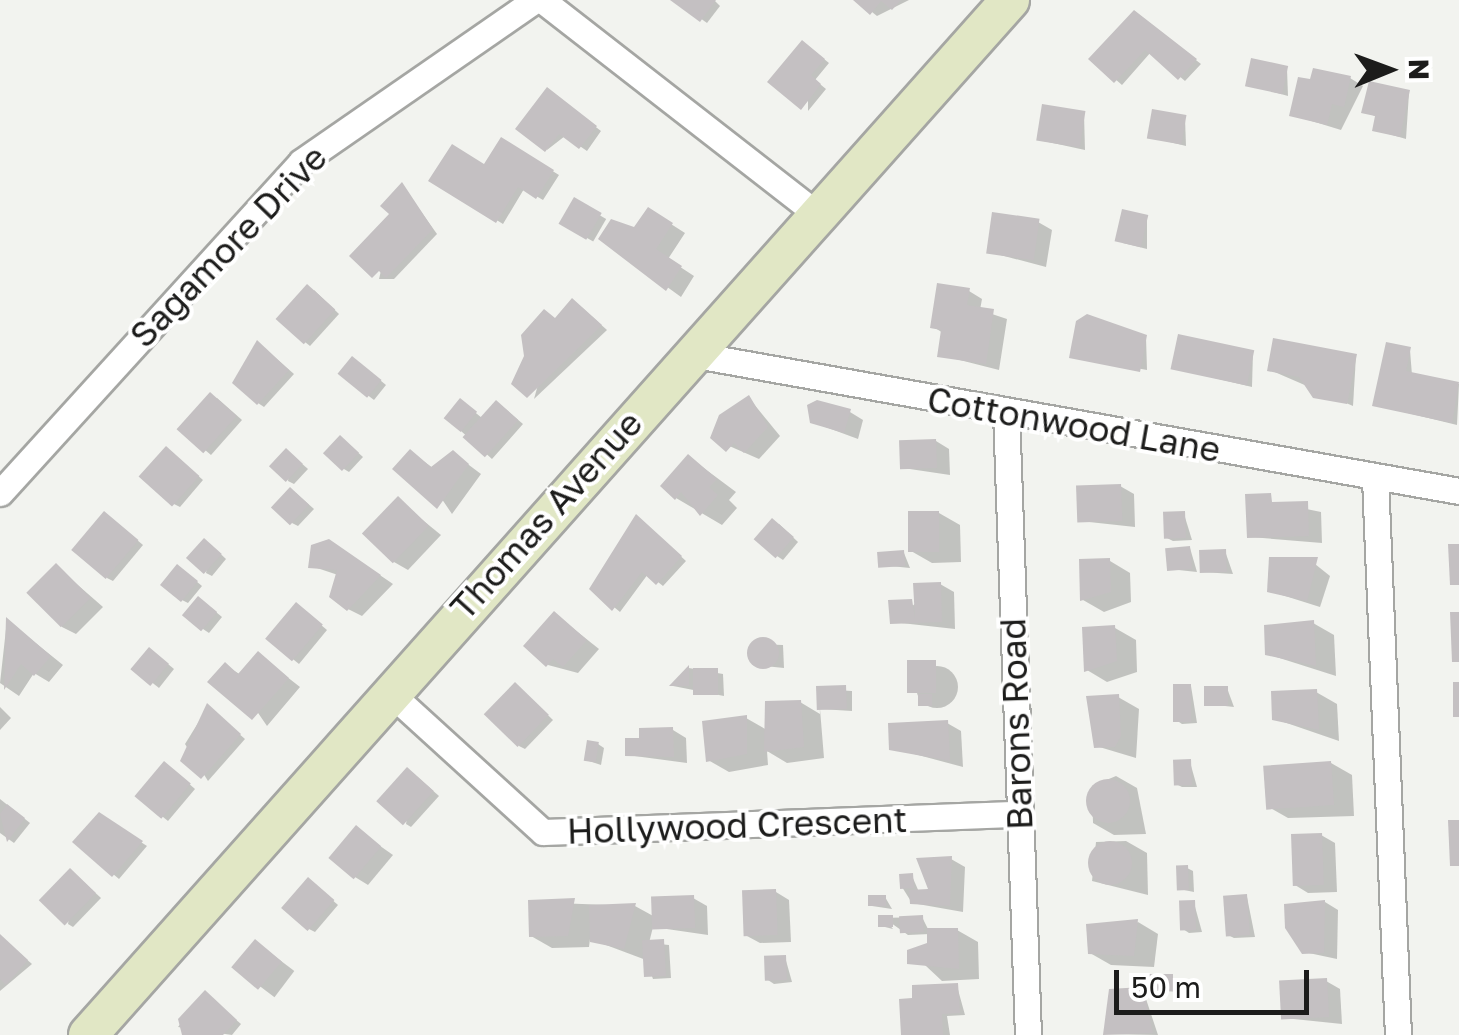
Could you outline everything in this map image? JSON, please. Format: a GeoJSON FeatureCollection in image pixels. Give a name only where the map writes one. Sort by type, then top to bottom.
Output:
{"type":"FeatureCollection","features":[{"type":"Feature","properties":{"kind":"main road","name":"Thomas Avenue"},"geometry":{"type":"LineString","coordinates":[[88,1035],[690,354],[1010,0]]}},
{"type":"Feature","properties":{"kind":"street"},"geometry":{"type":"LineString","coordinates":[[538,0],[817,214]]}},
{"type":"Feature","properties":{"kind":"street","name":"Sagamore Drive"},"geometry":{"type":"LineString","coordinates":[[0,493],[301,162],[538,0]]}},
{"type":"Feature","properties":{"kind":"street","name":"Cottonwood Lane"},"geometry":{"type":"LineString","coordinates":[[690,354],[1459,491]]}},
{"type":"Feature","properties":{"kind":"street","name":"Barons Road"},"geometry":{"type":"LineString","coordinates":[[1006,412],[1028,1035]]}},
{"type":"Feature","properties":{"kind":"street"},"geometry":{"type":"LineString","coordinates":[[1375,478],[1398,1035]]}},
{"type":"Feature","properties":{"kind":"street","name":"Hollywood Crescent"},"geometry":{"type":"LineString","coordinates":[[389,692],[543,832],[1018,814]]}},
{"type":"Feature","properties":{"kind":"building"},"geometry":{"type":"Polygon","coordinates":[[[670,0],[716,0],[700,22],[670,0]]]}},
{"type":"Feature","properties":{"kind":"building"},"geometry":{"type":"Polygon","coordinates":[[[853,0],[901,0],[892,10],[881,1],[870,15],[853,0]]]}},
{"type":"Feature","properties":{"kind":"building"},"geometry":{"type":"Polygon","coordinates":[[[1134,10],[1197,59],[1178,80],[1145,50],[1114,83],[1088,59],[1134,10]]]}},
{"type":"Feature","properties":{"kind":"building"},"geometry":{"type":"Polygon","coordinates":[[[802,40],[825,59],[811,75],[821,84],[801,110],[767,82],[802,40]]]}},
{"type":"Feature","properties":{"kind":"building"},"geometry":{"type":"Polygon","coordinates":[[[1251,58],[1288,66],[1282,94],[1245,86],[1251,58]]]}},
{"type":"Feature","properties":{"kind":"building"},"geometry":{"type":"Polygon","coordinates":[[[1313,68],[1351,76],[1344,107],[1332,104],[1327,125],[1289,116],[1298,77],[1310,79],[1313,68]]]}},
{"type":"Feature","properties":{"kind":"building"},"geometry":{"type":"Polygon","coordinates":[[[1369,81],[1410,90],[1400,137],[1372,131],[1375,116],[1361,113],[1369,81]]]}},
{"type":"Feature","properties":{"kind":"building"},"geometry":{"type":"Polygon","coordinates":[[[547,87],[597,126],[579,149],[559,134],[545,152],[515,129],[547,87]]]}},
{"type":"Feature","properties":{"kind":"building"},"geometry":{"type":"Polygon","coordinates":[[[1042,104],[1085,111],[1080,147],[1036,141],[1042,104]]]}},
{"type":"Feature","properties":{"kind":"building"},"geometry":{"type":"Polygon","coordinates":[[[1152,109],[1186,115],[1181,145],[1147,139],[1152,109]]]}},
{"type":"Feature","properties":{"kind":"building"},"geometry":{"type":"Polygon","coordinates":[[[501,137],[554,170],[536,199],[518,187],[496,223],[428,181],[452,144],[484,164],[501,137]]]}},
{"type":"Feature","properties":{"kind":"building"},"geometry":{"type":"Polygon","coordinates":[[[402,182],[433,229],[386,278],[379,271],[372,278],[349,256],[389,214],[380,206],[402,182]]]}},
{"type":"Feature","properties":{"kind":"building"},"geometry":{"type":"Polygon","coordinates":[[[574,197],[602,213],[586,240],[558,224],[574,197]]]}},
{"type":"Feature","properties":{"kind":"building"},"geometry":{"type":"Polygon","coordinates":[[[648,207],[673,223],[656,249],[682,266],[666,291],[598,239],[611,219],[634,227],[648,207]]]}},
{"type":"Feature","properties":{"kind":"building"},"geometry":{"type":"Polygon","coordinates":[[[1122,209],[1148,215],[1141,247],[1115,241],[1122,209]]]}},
{"type":"Feature","properties":{"kind":"building"},"geometry":{"type":"Polygon","coordinates":[[[992,212],[1040,219],[1034,260],[986,254],[992,212]]]}},
{"type":"Feature","properties":{"kind":"building"},"geometry":{"type":"Polygon","coordinates":[[[937,283],[970,288],[967,305],[994,309],[986,364],[937,357],[941,330],[930,328],[937,283]]]}},
{"type":"Feature","properties":{"kind":"building"},"geometry":{"type":"Polygon","coordinates":[[[307,284],[335,309],[304,344],[276,319],[307,284]]]}},
{"type":"Feature","properties":{"kind":"building"},"geometry":{"type":"Polygon","coordinates":[[[572,298],[602,325],[527,398],[511,384],[524,356],[521,335],[544,309],[555,318],[572,298]]]}},
{"type":"Feature","properties":{"kind":"building"},"geometry":{"type":"Polygon","coordinates":[[[1087,314],[1147,335],[1140,372],[1069,358],[1076,321],[1087,314]]]}},
{"type":"Feature","properties":{"kind":"building"},"geometry":{"type":"Polygon","coordinates":[[[1178,334],[1254,350],[1247,385],[1171,369],[1178,334]]]}},
{"type":"Feature","properties":{"kind":"building"},"geometry":{"type":"Polygon","coordinates":[[[1273,338],[1357,354],[1347,404],[1313,398],[1299,377],[1267,371],[1273,338]]]}},
{"type":"Feature","properties":{"kind":"building"},"geometry":{"type":"Polygon","coordinates":[[[257,340],[289,370],[257,405],[232,383],[257,340]]]}},
{"type":"Feature","properties":{"kind":"building"},"geometry":{"type":"Polygon","coordinates":[[[1386,342],[1411,347],[1406,371],[1459,382],[1452,423],[1372,406],[1386,342]]]}},
{"type":"Feature","properties":{"kind":"building"},"geometry":{"type":"Polygon","coordinates":[[[352,356],[382,380],[367,398],[338,374],[352,356]]]}},
{"type":"Feature","properties":{"kind":"building"},"geometry":{"type":"Polygon","coordinates":[[[210,392],[237,416],[203,453],[177,429],[210,392]]]}},
{"type":"Feature","properties":{"kind":"building"},"geometry":{"type":"Polygon","coordinates":[[[749,395],[768,427],[744,453],[734,443],[726,452],[710,438],[719,415],[749,395]]]}},
{"type":"Feature","properties":{"kind":"building"},"geometry":{"type":"Polygon","coordinates":[[[460,398],[477,412],[461,432],[444,418],[460,398]]]}},
{"type":"Feature","properties":{"kind":"building"},"geometry":{"type":"Polygon","coordinates":[[[496,400],[518,420],[485,457],[463,437],[496,400]]]}},
{"type":"Feature","properties":{"kind":"building"},"geometry":{"type":"Polygon","coordinates":[[[817,400],[851,409],[844,433],[810,423],[807,405],[817,400]]]}},
{"type":"Feature","properties":{"kind":"building"},"geometry":{"type":"Polygon","coordinates":[[[340,435],[359,453],[342,471],[323,453],[340,435]]]}},
{"type":"Feature","properties":{"kind":"building"},"geometry":{"type":"Polygon","coordinates":[[[936,439],[937,468],[900,469],[899,440],[936,439]]]}},
{"type":"Feature","properties":{"kind":"building"},"geometry":{"type":"Polygon","coordinates":[[[166,446],[199,476],[172,507],[139,476],[166,446]]]}},
{"type":"Feature","properties":{"kind":"building"},"geometry":{"type":"Polygon","coordinates":[[[286,448],[303,464],[286,482],[269,466],[286,448]]]}},
{"type":"Feature","properties":{"kind":"building"},"geometry":{"type":"Polygon","coordinates":[[[410,449],[431,467],[453,450],[469,464],[437,509],[392,469],[410,449]]]}},
{"type":"Feature","properties":{"kind":"building"},"geometry":{"type":"Polygon","coordinates":[[[688,454],[717,479],[709,487],[718,495],[700,516],[681,492],[675,500],[660,486],[688,454]]]}},
{"type":"Feature","properties":{"kind":"building"},"geometry":{"type":"Polygon","coordinates":[[[1121,484],[1122,521],[1077,523],[1076,486],[1121,484]]]}},
{"type":"Feature","properties":{"kind":"building"},"geometry":{"type":"Polygon","coordinates":[[[290,487],[309,505],[290,525],[271,507],[290,487]]]}},
{"type":"Feature","properties":{"kind":"building"},"geometry":{"type":"Polygon","coordinates":[[[1271,493],[1272,502],[1308,501],[1309,536],[1247,538],[1245,494],[1271,493]]]}},
{"type":"Feature","properties":{"kind":"building"},"geometry":{"type":"Polygon","coordinates":[[[398,496],[429,526],[393,563],[362,533],[398,496]]]}},
{"type":"Feature","properties":{"kind":"building"},"geometry":{"type":"Polygon","coordinates":[[[104,511],[138,540],[106,579],[71,550],[104,511]]]}},
{"type":"Feature","properties":{"kind":"building"},"geometry":{"type":"Polygon","coordinates":[[[908,511],[939,511],[939,552],[908,552],[908,511]]]}},
{"type":"Feature","properties":{"kind":"building"},"geometry":{"type":"Polygon","coordinates":[[[1185,511],[1186,538],[1164,539],[1163,512],[1185,511]]]}},
{"type":"Feature","properties":{"kind":"building"},"geometry":{"type":"Polygon","coordinates":[[[636,514],[682,556],[656,585],[642,572],[612,611],[589,589],[636,514]]]}},
{"type":"Feature","properties":{"kind":"building"},"geometry":{"type":"Polygon","coordinates":[[[772,518],[794,537],[776,558],[754,539],[772,518]]]}},
{"type":"Feature","properties":{"kind":"building"},"geometry":{"type":"Polygon","coordinates":[[[204,538],[222,554],[204,574],[186,558],[204,538]]]}},
{"type":"Feature","properties":{"kind":"building"},"geometry":{"type":"Polygon","coordinates":[[[329,539],[381,575],[347,611],[329,597],[337,570],[308,568],[311,545],[329,539]]]}},
{"type":"Feature","properties":{"kind":"building"},"geometry":{"type":"Polygon","coordinates":[[[1448,544],[1459,544],[1459,585],[1450,585],[1448,544]]]}},
{"type":"Feature","properties":{"kind":"building"},"geometry":{"type":"Polygon","coordinates":[[[1190,546],[1192,569],[1167,571],[1165,548],[1190,546]]]}},
{"type":"Feature","properties":{"kind":"building"},"geometry":{"type":"Polygon","coordinates":[[[1226,549],[1227,572],[1200,573],[1199,550],[1226,549]]]}},
{"type":"Feature","properties":{"kind":"building"},"geometry":{"type":"Polygon","coordinates":[[[904,550],[905,566],[878,568],[877,552],[904,550]]]}},
{"type":"Feature","properties":{"kind":"building"},"geometry":{"type":"Polygon","coordinates":[[[1269,557],[1318,557],[1307,601],[1267,592],[1269,557]]]}},
{"type":"Feature","properties":{"kind":"building"},"geometry":{"type":"Polygon","coordinates":[[[1110,558],[1111,592],[1080,601],[1079,559],[1110,558]]]}},
{"type":"Feature","properties":{"kind":"building"},"geometry":{"type":"Polygon","coordinates":[[[56,563],[91,598],[61,627],[26,593],[56,563]]]}},
{"type":"Feature","properties":{"kind":"building"},"geometry":{"type":"Polygon","coordinates":[[[177,564],[198,581],[181,602],[160,585],[177,564]]]}},
{"type":"Feature","properties":{"kind":"building"},"geometry":{"type":"Polygon","coordinates":[[[941,582],[942,622],[890,624],[888,600],[912,599],[915,619],[913,583],[941,582]]]}},
{"type":"Feature","properties":{"kind":"building"},"geometry":{"type":"Polygon","coordinates":[[[198,596],[217,612],[201,631],[182,615],[198,596]]]}},
{"type":"Feature","properties":{"kind":"building"},"geometry":{"type":"Polygon","coordinates":[[[296,602],[323,624],[292,661],[265,639],[296,602]]]}},
{"type":"Feature","properties":{"kind":"building"},"geometry":{"type":"Polygon","coordinates":[[[554,611],[587,640],[563,667],[553,659],[546,667],[523,646],[554,611]]]}},
{"type":"Feature","properties":{"kind":"building"},"geometry":{"type":"Polygon","coordinates":[[[1450,612],[1459,612],[1459,662],[1452,662],[1450,612]]]}},
{"type":"Feature","properties":{"kind":"building"},"geometry":{"type":"Polygon","coordinates":[[[6,617],[51,656],[34,676],[21,664],[4,690],[6,617]]]}},
{"type":"Feature","properties":{"kind":"building"},"geometry":{"type":"Polygon","coordinates":[[[1314,620],[1316,666],[1265,655],[1264,625],[1314,620]]]}},
{"type":"Feature","properties":{"kind":"building"},"geometry":{"type":"Polygon","coordinates":[[[1115,625],[1117,661],[1084,672],[1082,627],[1115,625]]]}},
{"type":"Feature","properties":{"kind":"building"},"geometry":{"type":"Polygon","coordinates":[[[763,637],[774,642],[779,653],[774,664],[763,669],[752,664],[747,653],[752,642],[763,637]]]}},
{"type":"Feature","properties":{"kind":"building"},"geometry":{"type":"Polygon","coordinates":[[[149,647],[169,664],[150,686],[130,669],[149,647]]]}},
{"type":"Feature","properties":{"kind":"building"},"geometry":{"type":"Polygon","coordinates":[[[258,651],[289,678],[252,720],[207,682],[225,662],[238,674],[258,651]]]}},
{"type":"Feature","properties":{"kind":"building"},"geometry":{"type":"Polygon","coordinates":[[[907,660],[936,660],[936,693],[907,693],[907,660]]]}},
{"type":"Feature","properties":{"kind":"building"},"geometry":{"type":"Polygon","coordinates":[[[689,665],[689,686],[669,686],[689,665]]]}},
{"type":"Feature","properties":{"kind":"building"},"geometry":{"type":"Polygon","coordinates":[[[693,668],[718,668],[718,695],[693,695],[693,668]]]}},
{"type":"Feature","properties":{"kind":"building"},"geometry":{"type":"Polygon","coordinates":[[[515,682],[549,715],[518,747],[484,714],[515,682]]]}},
{"type":"Feature","properties":{"kind":"building"},"geometry":{"type":"Polygon","coordinates":[[[1453,682],[1459,682],[1459,717],[1453,717],[1453,682]]]}},
{"type":"Feature","properties":{"kind":"building"},"geometry":{"type":"Polygon","coordinates":[[[1173,684],[1191,684],[1191,722],[1173,722],[1173,684]]]}},
{"type":"Feature","properties":{"kind":"building"},"geometry":{"type":"Polygon","coordinates":[[[846,685],[847,709],[817,710],[816,686],[846,685]]]}},
{"type":"Feature","properties":{"kind":"building"},"geometry":{"type":"Polygon","coordinates":[[[1204,686],[1228,686],[1228,706],[1204,706],[1204,686]]]}},
{"type":"Feature","properties":{"kind":"building"},"geometry":{"type":"Polygon","coordinates":[[[1317,689],[1319,730],[1272,720],[1271,691],[1317,689]]]}},
{"type":"Feature","properties":{"kind":"building"},"geometry":{"type":"Polygon","coordinates":[[[918,694],[932,694],[932,706],[918,706],[918,694]]]}},
{"type":"Feature","properties":{"kind":"building"},"geometry":{"type":"Polygon","coordinates":[[[1119,694],[1121,736],[1115,747],[1094,748],[1086,696],[1119,694]]]}},
{"type":"Feature","properties":{"kind":"building"},"geometry":{"type":"Polygon","coordinates":[[[801,700],[804,747],[764,752],[765,701],[801,700]]]}},
{"type":"Feature","properties":{"kind":"building"},"geometry":{"type":"Polygon","coordinates":[[[207,703],[241,734],[201,779],[180,761],[207,703]]]}},
{"type":"Feature","properties":{"kind":"building"},"geometry":{"type":"Polygon","coordinates":[[[747,715],[747,754],[706,762],[702,721],[747,715]]]}},
{"type":"Feature","properties":{"kind":"building"},"geometry":{"type":"Polygon","coordinates":[[[948,720],[950,761],[889,750],[888,723],[948,720]]]}},
{"type":"Feature","properties":{"kind":"building"},"geometry":{"type":"Polygon","coordinates":[[[673,727],[674,757],[625,756],[625,738],[639,738],[639,728],[673,727]]]}},
{"type":"Feature","properties":{"kind":"building"},"geometry":{"type":"Polygon","coordinates":[[[587,740],[599,742],[596,763],[584,761],[587,740]]]}},
{"type":"Feature","properties":{"kind":"building"},"geometry":{"type":"Polygon","coordinates":[[[1191,759],[1192,785],[1174,786],[1173,760],[1191,759]]]}},
{"type":"Feature","properties":{"kind":"building"},"geometry":{"type":"Polygon","coordinates":[[[164,761],[191,783],[161,819],[134,796],[164,761]]]}},
{"type":"Feature","properties":{"kind":"building"},"geometry":{"type":"Polygon","coordinates":[[[1331,761],[1334,805],[1266,810],[1263,766],[1331,761]]]}},
{"type":"Feature","properties":{"kind":"building"},"geometry":{"type":"Polygon","coordinates":[[[407,767],[434,791],[403,825],[376,801],[407,767]]]}},
{"type":"Feature","properties":{"kind":"building"},"geometry":{"type":"Polygon","coordinates":[[[1108,779],[1124,785],[1130,801],[1124,817],[1108,823],[1092,817],[1086,801],[1092,785],[1108,779]]]}},
{"type":"Feature","properties":{"kind":"building"},"geometry":{"type":"Polygon","coordinates":[[[7,804],[25,818],[7,842],[0,814],[7,804]]]}},
{"type":"Feature","properties":{"kind":"building"},"geometry":{"type":"Polygon","coordinates":[[[99,812],[143,841],[112,877],[72,842],[99,812]]]}},
{"type":"Feature","properties":{"kind":"building"},"geometry":{"type":"Polygon","coordinates":[[[1448,820],[1459,820],[1459,866],[1450,866],[1448,820]]]}},
{"type":"Feature","properties":{"kind":"building"},"geometry":{"type":"Polygon","coordinates":[[[356,825],[381,846],[354,879],[328,858],[356,825]]]}},
{"type":"Feature","properties":{"kind":"building"},"geometry":{"type":"Polygon","coordinates":[[[1322,833],[1324,885],[1293,886],[1291,834],[1322,833]]]}},
{"type":"Feature","properties":{"kind":"building"},"geometry":{"type":"Polygon","coordinates":[[[1110,841],[1126,847],[1132,863],[1126,879],[1110,885],[1094,879],[1088,863],[1094,847],[1110,841]]]}},
{"type":"Feature","properties":{"kind":"building"},"geometry":{"type":"Polygon","coordinates":[[[952,856],[950,906],[910,904],[909,890],[928,889],[916,858],[952,856]]]}},
{"type":"Feature","properties":{"kind":"building"},"geometry":{"type":"Polygon","coordinates":[[[1176,865],[1188,865],[1189,890],[1177,890],[1176,865]]]}},
{"type":"Feature","properties":{"kind":"building"},"geometry":{"type":"Polygon","coordinates":[[[70,868],[96,893],[65,925],[39,900],[70,868]]]}},
{"type":"Feature","properties":{"kind":"building"},"geometry":{"type":"Polygon","coordinates":[[[913,873],[914,888],[900,889],[899,874],[913,873]]]}},
{"type":"Feature","properties":{"kind":"building"},"geometry":{"type":"Polygon","coordinates":[[[308,877],[334,900],[308,931],[281,908],[308,877]]]}},
{"type":"Feature","properties":{"kind":"building"},"geometry":{"type":"Polygon","coordinates":[[[776,889],[778,935],[744,936],[742,890],[776,889]]]}},
{"type":"Feature","properties":{"kind":"building"},"geometry":{"type":"Polygon","coordinates":[[[1247,894],[1250,935],[1226,937],[1223,896],[1247,894]]]}},
{"type":"Feature","properties":{"kind":"building"},"geometry":{"type":"Polygon","coordinates":[[[694,895],[695,928],[652,929],[651,897],[694,895]]]}},
{"type":"Feature","properties":{"kind":"building"},"geometry":{"type":"Polygon","coordinates":[[[868,895],[886,895],[886,906],[868,906],[868,895]]]}},
{"type":"Feature","properties":{"kind":"building"},"geometry":{"type":"Polygon","coordinates":[[[575,898],[568,936],[529,937],[528,900],[575,898]]]}},
{"type":"Feature","properties":{"kind":"building"},"geometry":{"type":"Polygon","coordinates":[[[1195,900],[1196,930],[1180,931],[1179,901],[1195,900]]]}},
{"type":"Feature","properties":{"kind":"building"},"geometry":{"type":"Polygon","coordinates":[[[1325,900],[1324,953],[1302,954],[1285,928],[1284,904],[1325,900]]]}},
{"type":"Feature","properties":{"kind":"building"},"geometry":{"type":"Polygon","coordinates":[[[636,903],[624,949],[590,942],[589,905],[636,903]]]}},
{"type":"Feature","properties":{"kind":"building"},"geometry":{"type":"Polygon","coordinates":[[[878,915],[893,915],[893,927],[878,927],[878,915]]]}},
{"type":"Feature","properties":{"kind":"building"},"geometry":{"type":"Polygon","coordinates":[[[923,915],[924,932],[900,933],[899,916],[923,915]]]}},
{"type":"Feature","properties":{"kind":"building"},"geometry":{"type":"Polygon","coordinates":[[[1138,919],[1134,956],[1088,954],[1086,924],[1138,919]]]}},
{"type":"Feature","properties":{"kind":"building"},"geometry":{"type":"Polygon","coordinates":[[[927,928],[958,928],[959,969],[907,964],[907,950],[927,943],[927,928]]]}},
{"type":"Feature","properties":{"kind":"building"},"geometry":{"type":"Polygon","coordinates":[[[0,934],[28,960],[6,985],[0,979],[0,934]]]}},
{"type":"Feature","properties":{"kind":"building"},"geometry":{"type":"Polygon","coordinates":[[[255,939],[282,961],[258,990],[231,967],[255,939]]]}},
{"type":"Feature","properties":{"kind":"building"},"geometry":{"type":"Polygon","coordinates":[[[664,939],[666,976],[644,977],[642,940],[664,939]]]}},
{"type":"Feature","properties":{"kind":"building"},"geometry":{"type":"Polygon","coordinates":[[[786,955],[787,980],[765,981],[764,956],[786,955]]]}},
{"type":"Feature","properties":{"kind":"building"},"geometry":{"type":"Polygon","coordinates":[[[1146,974],[1173,974],[1173,991],[1146,991],[1146,974]]]}},
{"type":"Feature","properties":{"kind":"building"},"geometry":{"type":"Polygon","coordinates":[[[1327,978],[1329,1017],[1281,1019],[1279,981],[1327,978]]]}},
{"type":"Feature","properties":{"kind":"building"},"geometry":{"type":"Polygon","coordinates":[[[958,983],[960,1013],[942,1014],[943,1035],[901,1035],[899,999],[912,998],[912,985],[958,983]]]}},
{"type":"Feature","properties":{"kind":"building"},"geometry":{"type":"Polygon","coordinates":[[[1143,987],[1153,1033],[1103,1035],[1109,989],[1143,987]]]}},
{"type":"Feature","properties":{"kind":"building"},"geometry":{"type":"Polygon","coordinates":[[[205,990],[237,1020],[223,1035],[182,1035],[178,1019],[205,990]]]}}]}
